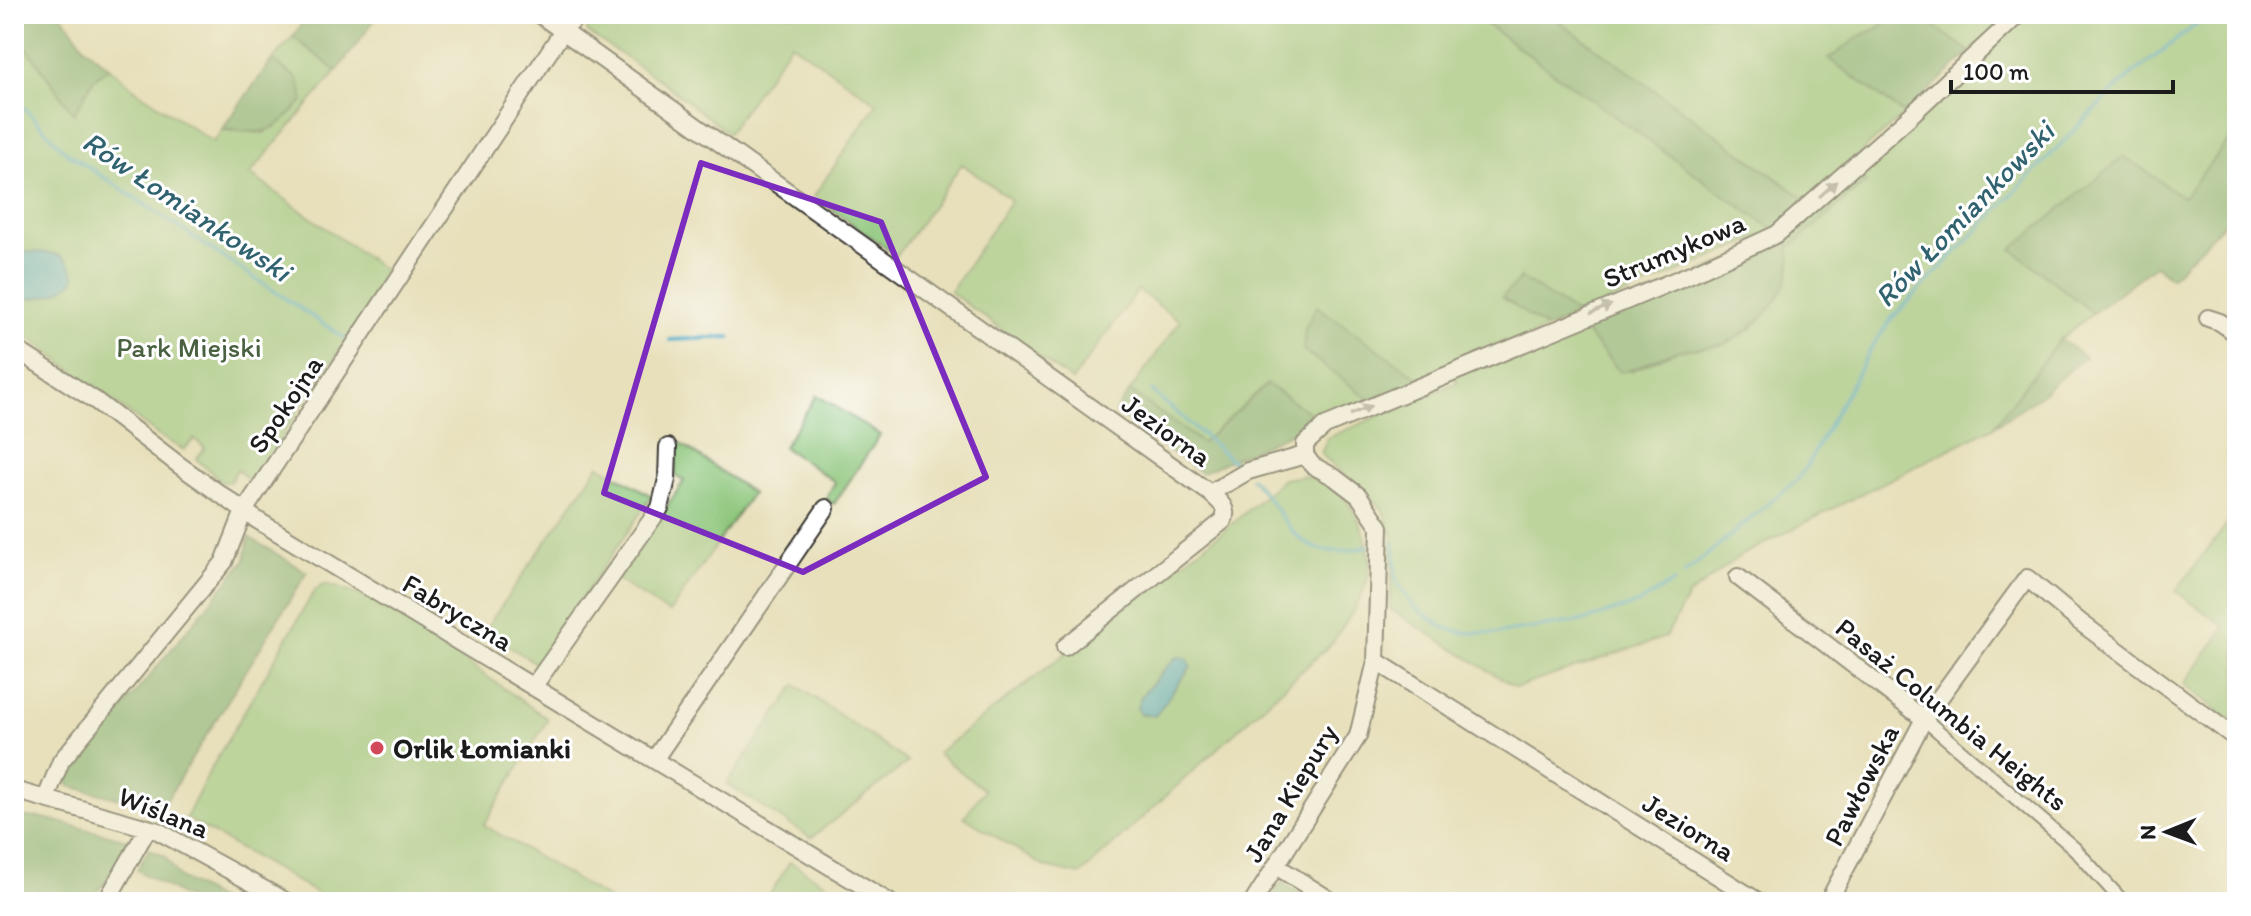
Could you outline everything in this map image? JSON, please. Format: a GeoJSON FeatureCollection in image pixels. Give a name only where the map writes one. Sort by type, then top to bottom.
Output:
{"type":"FeatureCollection","features":[{"type":"Feature","properties":{"kind":"street","name":"Jeziorna"},"geometry":{"type":"LineString","coordinates":[[539,14],[1210,493],[1248,471],[1305,455]]}},
{"type":"Feature","properties":{"kind":"street","name":"Spokojna"},"geometry":{"type":"LineString","coordinates":[[46,798],[61,761],[224,562],[244,511],[563,31],[579,14]]}},
{"type":"Feature","properties":{"kind":"street","name":"Strumykowa"},"geometry":{"type":"LineString","coordinates":[[1305,455],[1305,444],[1325,426],[1693,273],[1777,234],[2019,14]]}},
{"type":"Feature","properties":{"kind":"street"},"geometry":{"type":"LineString","coordinates":[[2208,318],[2237,334]]}},
{"type":"Feature","properties":{"kind":"street","name":"Fabryczna"},"geometry":{"type":"LineString","coordinates":[[14,348],[96,401],[244,511],[889,902]]}},
{"type":"Feature","properties":{"kind":"street"},"geometry":{"type":"LineString","coordinates":[[533,687],[660,508],[667,479],[668,447]]}},
{"type":"Feature","properties":{"kind":"street"},"geometry":{"type":"LineString","coordinates":[[1305,455],[1312,465],[1359,496],[1380,527],[1376,661]]}},
{"type":"Feature","properties":{"kind":"street"},"geometry":{"type":"LineString","coordinates":[[1065,647],[1223,521],[1226,512],[1223,504],[1210,493]]}},
{"type":"Feature","properties":{"kind":"street"},"geometry":{"type":"LineString","coordinates":[[654,760],[826,508]]}},
{"type":"Feature","properties":{"kind":"street","name":"Pasaż Columbia Heights"},"geometry":{"type":"LineString","coordinates":[[1738,577],[1924,719],[2074,848],[2123,902]]}},
{"type":"Feature","properties":{"kind":"street","name":"Pawłowska"},"geometry":{"type":"LineString","coordinates":[[1828,902],[1924,719],[2027,578],[2080,622],[2237,739]]}},
{"type":"Feature","properties":{"kind":"street","name":"Jeziorna"},"geometry":{"type":"LineString","coordinates":[[1376,661],[1759,902]]}},
{"type":"Feature","properties":{"kind":"street","name":"Jana Kiepury"},"geometry":{"type":"LineString","coordinates":[[1253,902],[1358,736],[1376,661]]}},
{"type":"Feature","properties":{"kind":"street","name":"Wiślana"},"geometry":{"type":"LineString","coordinates":[[14,790],[148,828],[178,840],[287,902]]}},
{"type":"Feature","properties":{"kind":"street"},"geometry":{"type":"LineString","coordinates":[[109,902],[111,893],[148,828]]}},
{"type":"Feature","properties":{"kind":"street"},"geometry":{"type":"LineString","coordinates":[[1276,866],[1333,902]]}},
{"type":"Feature","properties":{"kind":"highlighted area"},"geometry":{"type":"Polygon","coordinates":[[[701,163],[881,222],[986,477],[803,572],[604,493],[701,163]]]}},
{"type":"Feature","properties":{"kind":"green space"},"geometry":{"type":"Polygon","coordinates":[[[14,14],[61,14],[85,47],[109,67],[94,79],[74,114],[14,30],[14,14]]]}},
{"type":"Feature","properties":{"kind":"green space"},"geometry":{"type":"Polygon","coordinates":[[[308,14],[379,14],[337,71],[293,37],[308,14]]]}},
{"type":"Feature","properties":{"kind":"green space"},"geometry":{"type":"Polygon","coordinates":[[[593,14],[1472,14],[1775,231],[1578,315],[1521,278],[1503,297],[1547,329],[1373,402],[1320,420],[1267,384],[1202,443],[1130,391],[1180,321],[1138,290],[1072,381],[950,292],[1011,200],[962,164],[897,256],[814,196],[877,103],[791,43],[728,133],[661,81],[587,32],[589,18],[593,14]]]}},
{"type":"Feature","properties":{"kind":"green space"},"geometry":{"type":"Polygon","coordinates":[[[1472,14],[1549,14],[1808,201],[1775,231],[1472,14]]]}},
{"type":"Feature","properties":{"kind":"green space"},"geometry":{"type":"Polygon","coordinates":[[[1549,14],[1896,14],[1879,28],[1860,36],[1904,114],[1808,201],[1549,14]]]}},
{"type":"Feature","properties":{"kind":"green space"},"geometry":{"type":"Polygon","coordinates":[[[1896,14],[1917,14],[1970,52],[1904,114],[1829,59],[1896,14]]]}},
{"type":"Feature","properties":{"kind":"green space"},"geometry":{"type":"Polygon","coordinates":[[[1917,14],[2015,14],[1970,52],[1917,14]]]}},
{"type":"Feature","properties":{"kind":"green space"},"geometry":{"type":"Polygon","coordinates":[[[2025,14],[2237,14],[2237,130],[2183,198],[2013,249],[2093,313],[2060,339],[1993,427],[1740,556],[1688,596],[1666,637],[1516,688],[1390,609],[1393,537],[1382,508],[1321,454],[1327,438],[1458,382],[1453,376],[1578,324],[1631,371],[1676,351],[1726,344],[1751,329],[1787,281],[1788,249],[1865,182],[1854,171],[2025,14]]]}},
{"type":"Feature","properties":{"kind":"green space","name":"Park Miejski"},"geometry":{"type":"Polygon","coordinates":[[[14,30],[73,113],[94,79],[109,67],[136,90],[213,142],[222,130],[265,133],[297,79],[272,60],[293,37],[337,71],[250,174],[390,274],[251,483],[237,469],[230,482],[222,482],[196,459],[205,448],[194,439],[184,450],[159,436],[14,326],[14,30]]]}},
{"type":"Feature","properties":{"kind":"green space"},"geometry":{"type":"Polygon","coordinates":[[[272,60],[298,79],[304,100],[268,130],[222,129],[272,60]]]}},
{"type":"Feature","properties":{"kind":"green space"},"geometry":{"type":"Polygon","coordinates":[[[2237,130],[2237,209],[2171,278],[2155,265],[2093,313],[2012,249],[2124,156],[2183,197],[2237,130]]]}},
{"type":"Feature","properties":{"kind":"green space"},"geometry":{"type":"Polygon","coordinates":[[[1854,171],[1866,182],[1789,248],[1791,262],[1782,290],[1764,316],[1740,335],[1722,344],[1673,352],[1620,372],[1578,324],[1780,239],[1854,171]]]}},
{"type":"Feature","properties":{"kind":"green space"},"geometry":{"type":"Polygon","coordinates":[[[1521,278],[1578,315],[1547,329],[1502,297],[1521,278]]]}},
{"type":"Feature","properties":{"kind":"green space"},"geometry":{"type":"Polygon","coordinates":[[[1317,306],[1423,381],[1373,402],[1303,350],[1305,328],[1317,306]]]}},
{"type":"Feature","properties":{"kind":"green space"},"geometry":{"type":"Polygon","coordinates":[[[2060,339],[2085,357],[2039,396],[1993,427],[2060,339]]]}},
{"type":"Feature","properties":{"kind":"green space"},"geometry":{"type":"Polygon","coordinates":[[[1267,384],[1320,420],[1201,473],[1115,412],[1130,391],[1202,443],[1267,384]]]}},
{"type":"Feature","properties":{"kind":"green space"},"geometry":{"type":"Polygon","coordinates":[[[817,395],[880,435],[834,504],[826,498],[835,482],[783,447],[817,395]]]}},
{"type":"Feature","properties":{"kind":"green space"},"geometry":{"type":"Polygon","coordinates":[[[678,441],[752,493],[669,613],[617,580],[684,481],[675,476],[678,441]]]}},
{"type":"Feature","properties":{"kind":"green space"},"geometry":{"type":"Polygon","coordinates":[[[599,465],[652,496],[537,664],[484,631],[599,465]]]}},
{"type":"Feature","properties":{"kind":"green space"},"geometry":{"type":"Polygon","coordinates":[[[1302,476],[1326,484],[1345,500],[1360,524],[1368,551],[1366,585],[1333,642],[1080,875],[1045,867],[964,817],[984,790],[937,753],[1226,529],[1283,479],[1302,476]]]}},
{"type":"Feature","properties":{"kind":"green space"},"geometry":{"type":"Polygon","coordinates":[[[2237,511],[2237,711],[2230,720],[2184,684],[2225,627],[2176,591],[2237,511]]]}},
{"type":"Feature","properties":{"kind":"green space"},"geometry":{"type":"Polygon","coordinates":[[[249,537],[307,572],[161,809],[69,786],[67,776],[245,560],[249,537]]]}},
{"type":"Feature","properties":{"kind":"green space","name":"Orlik Łomianki"},"geometry":{"type":"Polygon","coordinates":[[[325,584],[378,601],[548,719],[484,825],[613,902],[332,902],[186,818],[209,772],[315,590],[325,584]]]}},
{"type":"Feature","properties":{"kind":"green space"},"geometry":{"type":"Polygon","coordinates":[[[796,685],[908,762],[811,838],[727,784],[796,685]]]}},
{"type":"Feature","properties":{"kind":"green space"},"geometry":{"type":"Polygon","coordinates":[[[14,816],[44,818],[131,841],[116,868],[89,902],[54,902],[37,890],[29,902],[14,902],[14,816]]]}},
{"type":"Feature","properties":{"kind":"green space"},"geometry":{"type":"Polygon","coordinates":[[[149,849],[165,856],[179,877],[223,902],[193,902],[137,870],[149,849]]]}},
{"type":"Feature","properties":{"kind":"green space"},"geometry":{"type":"Polygon","coordinates":[[[790,862],[833,888],[824,902],[765,902],[790,862]]]}},
{"type":"Feature","properties":{"kind":"green space"},"geometry":{"type":"Polygon","coordinates":[[[1281,882],[1314,902],[1269,902],[1281,882]]]}},
{"type":"Feature","properties":{"kind":"water"},"geometry":{"type":"Polygon","coordinates":[[[14,253],[63,257],[75,278],[63,289],[48,296],[14,299],[14,253]]]}},
{"type":"Feature","properties":{"kind":"water"},"geometry":{"type":"Polygon","coordinates":[[[1182,657],[1191,666],[1155,716],[1140,714],[1137,708],[1141,696],[1175,658],[1182,657]]]}},
{"type":"Feature","properties":{"kind":"waterway","name":"Rów Łomiankowski"},"geometry":{"type":"LineString","coordinates":[[1684,574],[1797,480],[1873,345],[1892,318],[2103,101],[2209,14]]}},
{"type":"Feature","properties":{"kind":"waterway","name":"Rów Łomiankowski"},"geometry":{"type":"LineString","coordinates":[[14,97],[66,152],[346,339]]}},
{"type":"Feature","properties":{"kind":"waterway","name":"Rów Łomiankowski"},"geometry":{"type":"LineString","coordinates":[[670,340],[730,337]]}},
{"type":"Feature","properties":{"kind":"waterway"},"geometry":{"type":"LineString","coordinates":[[1152,391],[1235,463]]}},
{"type":"Feature","properties":{"kind":"waterway","name":"Rów Łomiankowski"},"geometry":{"type":"LineString","coordinates":[[1251,478],[1287,524],[1310,545],[1344,551],[1369,546]]}},
{"type":"Feature","properties":{"kind":"waterway","name":"Rów Łomiankowski"},"geometry":{"type":"LineString","coordinates":[[1392,543],[1396,580],[1413,606],[1444,628],[1467,633],[1500,633],[1587,620],[1639,603],[1674,582]]}},
{"type":"Feature","properties":{"kind":"place","name":"Orlik Łomianki"},"geometry":{"type":"Point","coordinates":[377,748]}}]}
